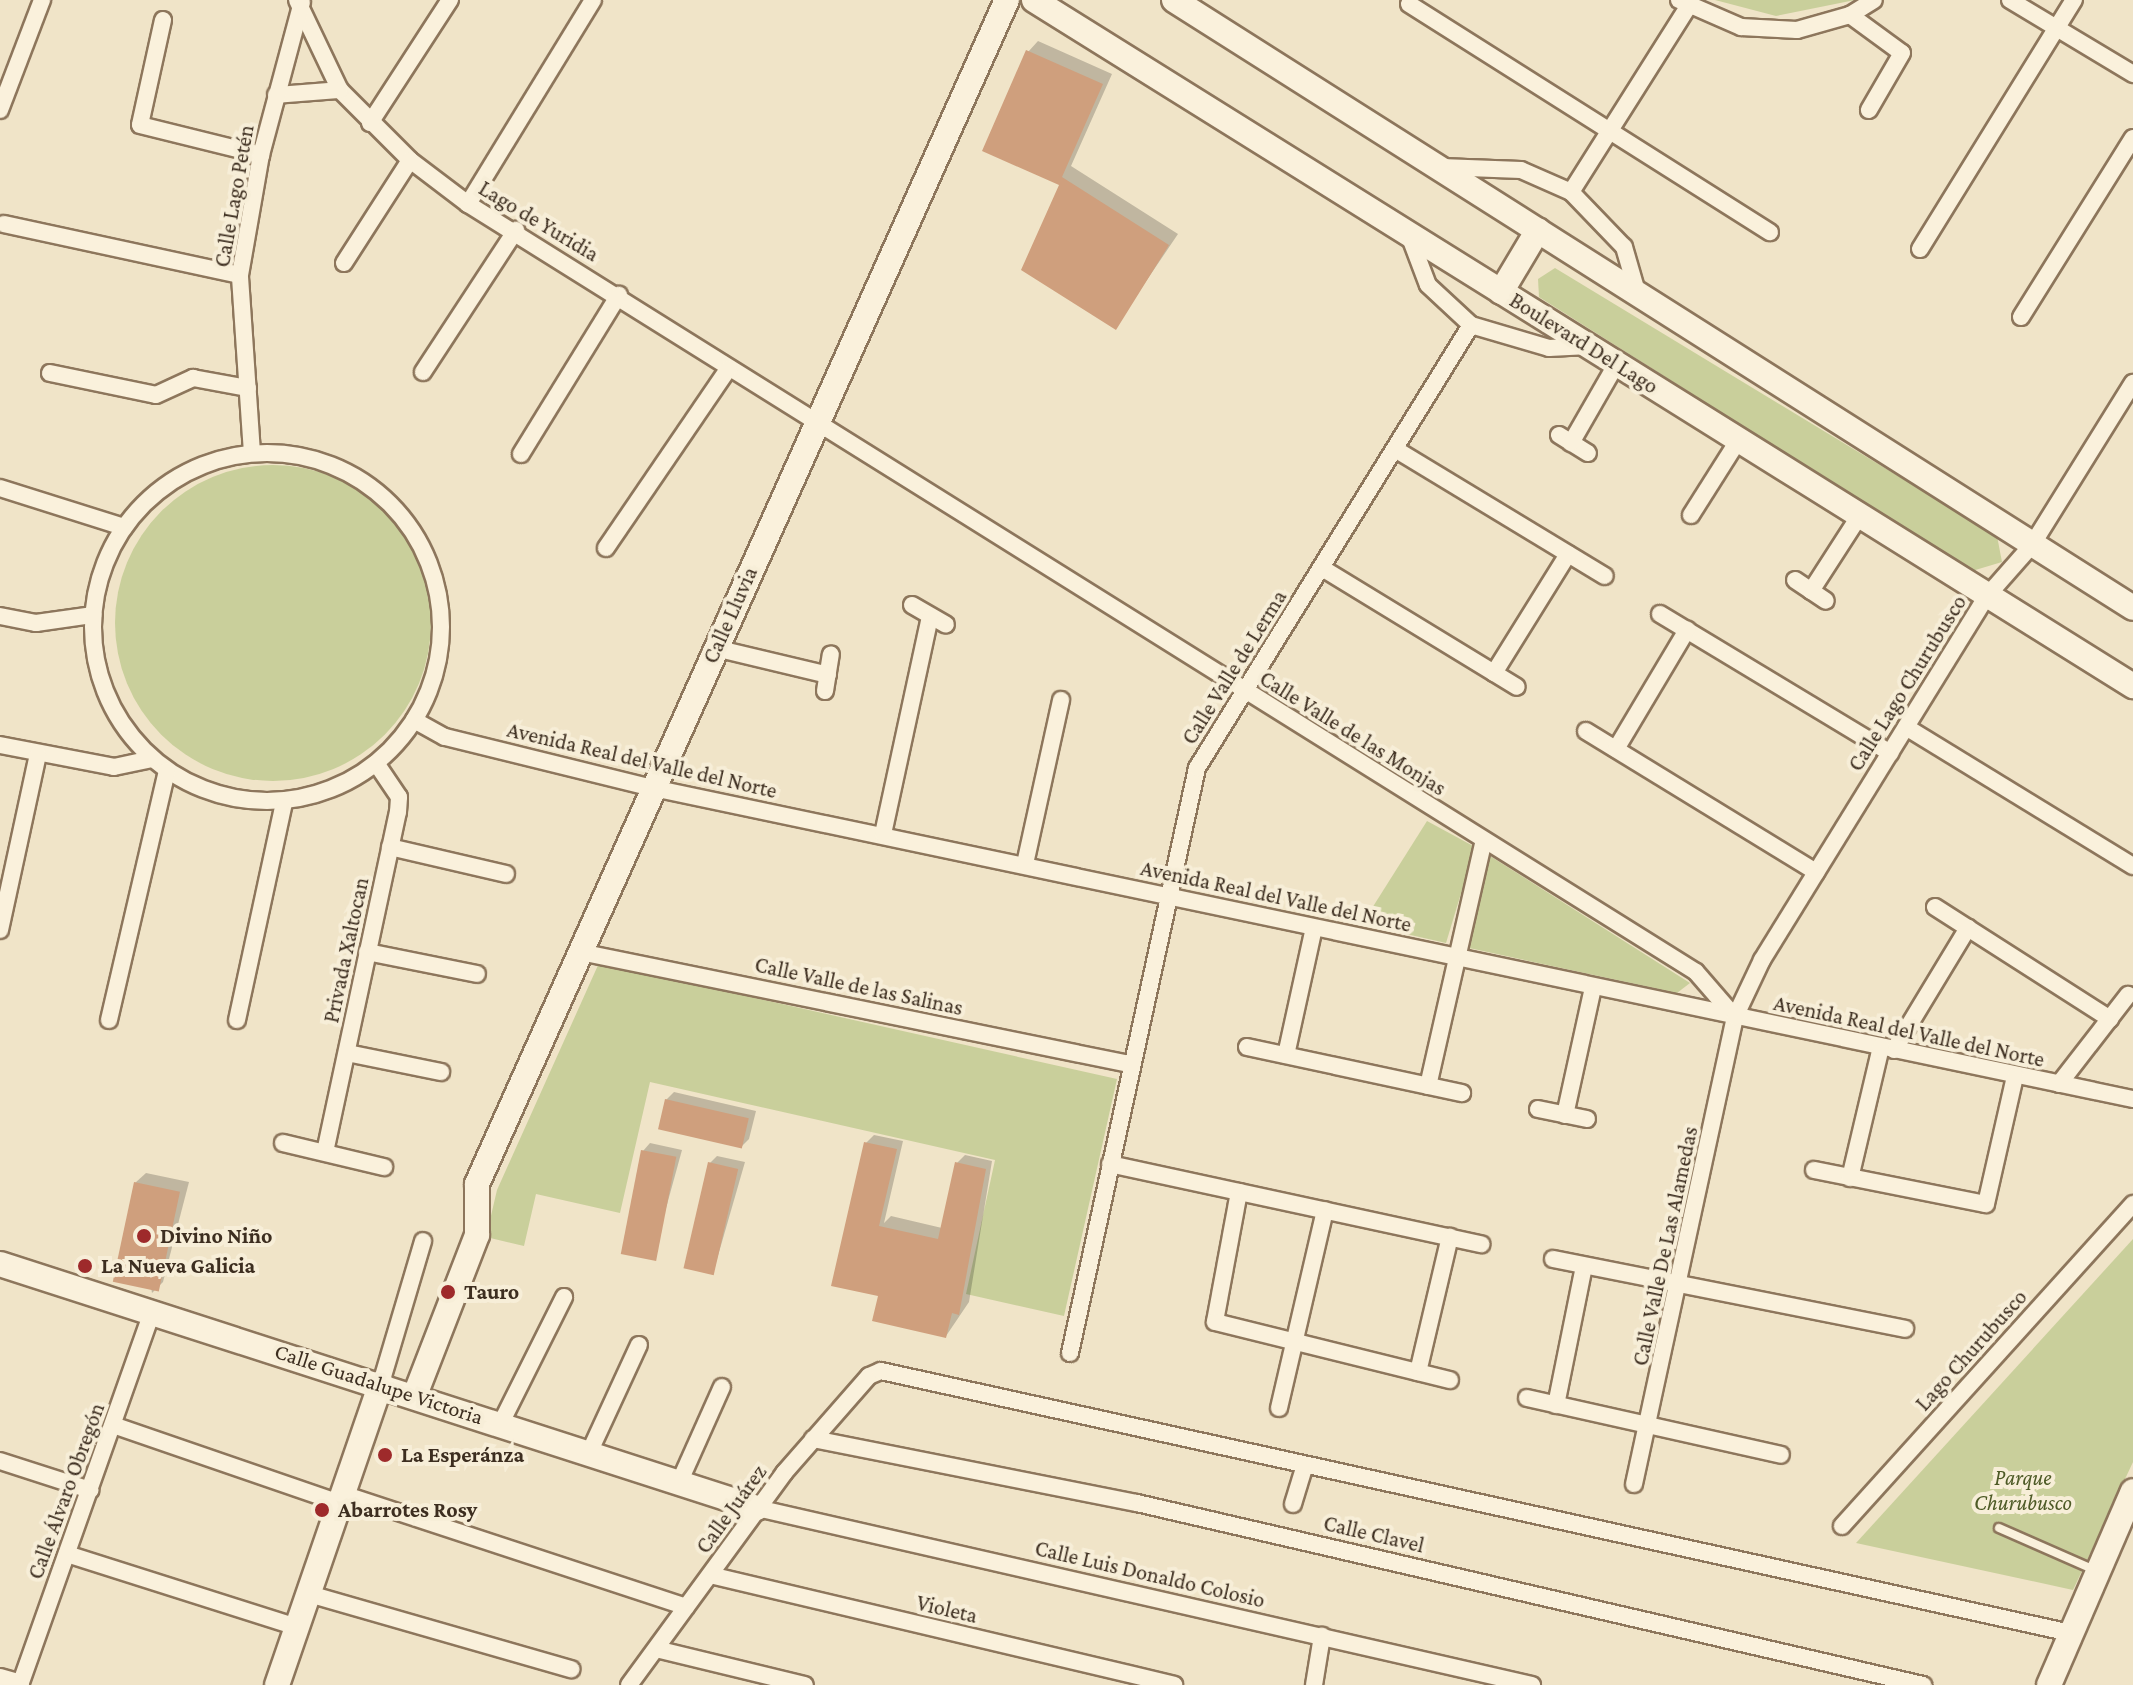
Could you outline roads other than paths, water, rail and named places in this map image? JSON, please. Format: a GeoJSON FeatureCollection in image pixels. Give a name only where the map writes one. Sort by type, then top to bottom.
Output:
{"type":"FeatureCollection","features":[{"type":"Feature","properties":{"kind":"street"},"geometry":{"type":"LineString","coordinates":[[0,110],[42,0]]}},
{"type":"Feature","properties":{"kind":"street"},"geometry":{"type":"LineString","coordinates":[[370,123],[450,0]]}},
{"type":"Feature","properties":{"kind":"street"},"geometry":{"type":"LineString","coordinates":[[468,204],[593,0]]}},
{"type":"Feature","properties":{"kind":"street","name":"Calle Lluvia"},"geometry":{"type":"LineString","coordinates":[[415,1395],[477,1235],[477,1184],[1007,0]]}},
{"type":"Feature","properties":{"kind":"street","name":"Boulevard Del Lago"},"geometry":{"type":"LineString","coordinates":[[1034,0],[2133,686]]}},
{"type":"Feature","properties":{"kind":"street"},"geometry":{"type":"LineString","coordinates":[[1174,0],[2133,608]]}},
{"type":"Feature","properties":{"kind":"street"},"geometry":{"type":"LineString","coordinates":[[1571,192],[1684,4],[1755,28],[1797,30],[1850,15],[1874,0]]}},
{"type":"Feature","properties":{"kind":"street"},"geometry":{"type":"LineString","coordinates":[[2010,0],[2055,30],[2133,74]]}},
{"type":"Feature","properties":{"kind":"street"},"geometry":{"type":"LineString","coordinates":[[1920,249],[2074,0]]}},
{"type":"Feature","properties":{"kind":"street","name":"Lago de Yuridia"},"geometry":{"type":"LineString","coordinates":[[300,2],[340,90],[410,160],[468,204],[516,230],[619,295],[814,426]]}},
{"type":"Feature","properties":{"kind":"street","name":"Calle Lago Petén"},"geometry":{"type":"LineString","coordinates":[[252,453],[240,275],[261,155],[300,2]]}},
{"type":"Feature","properties":{"kind":"street"},"geometry":{"type":"LineString","coordinates":[[1409,4],[1770,232]]}},
{"type":"Feature","properties":{"kind":"street"},"geometry":{"type":"LineString","coordinates":[[1850,15],[1902,53],[1869,110]]}},
{"type":"Feature","properties":{"kind":"street"},"geometry":{"type":"LineString","coordinates":[[163,20],[145,130],[261,155]]}},
{"type":"Feature","properties":{"kind":"street"},"geometry":{"type":"LineString","coordinates":[[276,95],[340,90]]}},
{"type":"Feature","properties":{"kind":"street"},"geometry":{"type":"LineString","coordinates":[[2021,317],[2133,138]]}},
{"type":"Feature","properties":{"kind":"street"},"geometry":{"type":"LineString","coordinates":[[344,263],[410,160]]}},
{"type":"Feature","properties":{"kind":"street"},"geometry":{"type":"LineString","coordinates":[[1437,167],[1521,170],[1571,192],[1624,247],[1637,292]]}},
{"type":"Feature","properties":{"kind":"street"},"geometry":{"type":"LineString","coordinates":[[4,224],[240,275]]}},
{"type":"Feature","properties":{"kind":"street"},"geometry":{"type":"LineString","coordinates":[[423,372],[516,230]]}},
{"type":"Feature","properties":{"kind":"street"},"geometry":{"type":"LineString","coordinates":[[1501,292],[1538,230]]}},
{"type":"Feature","properties":{"kind":"street"},"geometry":{"type":"LineString","coordinates":[[1409,235],[1428,285],[1471,325],[1549,348],[1589,346]]}},
{"type":"Feature","properties":{"kind":"street"},"geometry":{"type":"LineString","coordinates":[[521,454],[619,295]]}},
{"type":"Feature","properties":{"kind":"street","name":"Calle Valle de Lerma"},"geometry":{"type":"LineString","coordinates":[[1070,1353],[1129,1064],[1197,768],[1471,325]]}},
{"type":"Feature","properties":{"kind":"street"},"geometry":{"type":"LineString","coordinates":[[1588,453],[1565,439],[1617,363]]}},
{"type":"Feature","properties":{"kind":"street"},"geometry":{"type":"LineString","coordinates":[[606,548],[728,369]]}},
{"type":"Feature","properties":{"kind":"street"},"geometry":{"type":"LineString","coordinates":[[50,373],[156,395],[193,378],[248,388]]}},
{"type":"Feature","properties":{"kind":"street","name":"Calle Lago Churubusco"},"geometry":{"type":"LineString","coordinates":[[1735,1017],[1816,872],[1987,596],[2032,545],[2133,383]]}},
{"type":"Feature","properties":{"kind":"street","name":"Calle Valle de las Monjas"},"geometry":{"type":"LineString","coordinates":[[814,426],[1696,972],[1735,1017]]}},
{"type":"Feature","properties":{"kind":"street"},"geometry":{"type":"LineString","coordinates":[[1691,515],[1739,439]]}},
{"type":"Feature","properties":{"kind":"street"},"geometry":{"type":"LineString","coordinates":[[1395,449],[1605,576]]}},
{"type":"Feature","properties":{"kind":"street"},"geometry":{"type":"LineString","coordinates":[[252,453],[337,467],[405,519],[439,599],[441,642],[414,720],[376,763],[348,782],[284,802],[223,797],[167,771],[151,759],[106,694],[93,615],[102,569],[124,527],[193,468],[252,453]]}},
{"type":"Feature","properties":{"kind":"street"},"geometry":{"type":"LineString","coordinates":[[0,488],[124,527]]}},
{"type":"Feature","properties":{"kind":"street"},"geometry":{"type":"LineString","coordinates":[[1811,591],[1860,515]]}},
{"type":"Feature","properties":{"kind":"street"},"geometry":{"type":"LineString","coordinates":[[1494,673],[1568,554]]}},
{"type":"Feature","properties":{"kind":"street"},"geometry":{"type":"LineString","coordinates":[[1322,568],[1517,687]]}},
{"type":"Feature","properties":{"kind":"street"},"geometry":{"type":"LineString","coordinates":[[1795,580],[1826,601]]}},
{"type":"Feature","properties":{"kind":"street"},"geometry":{"type":"LineString","coordinates":[[912,605],[946,625]]}},
{"type":"Feature","properties":{"kind":"street"},"geometry":{"type":"LineString","coordinates":[[1660,614],[1890,753]]}},
{"type":"Feature","properties":{"kind":"street"},"geometry":{"type":"LineString","coordinates":[[0,616],[36,623],[93,615]]}},
{"type":"Feature","properties":{"kind":"street"},"geometry":{"type":"LineString","coordinates":[[883,834],[930,617]]}},
{"type":"Feature","properties":{"kind":"street"},"geometry":{"type":"LineString","coordinates":[[1616,749],[1687,630]]}},
{"type":"Feature","properties":{"kind":"street"},"geometry":{"type":"LineString","coordinates":[[715,648],[826,683],[831,654]]}},
{"type":"Feature","properties":{"kind":"street"},"geometry":{"type":"LineString","coordinates":[[1025,864],[1061,700]]}},
{"type":"Feature","properties":{"kind":"street","name":"Avenida Real del Valle del Norte"},"geometry":{"type":"LineString","coordinates":[[414,720],[445,737],[653,788],[1025,864],[1593,988],[2133,1099]]}},
{"type":"Feature","properties":{"kind":"street"},"geometry":{"type":"LineString","coordinates":[[1906,727],[2133,866]]}},
{"type":"Feature","properties":{"kind":"street"},"geometry":{"type":"LineString","coordinates":[[1586,731],[1816,872]]}},
{"type":"Feature","properties":{"kind":"street"},"geometry":{"type":"LineString","coordinates":[[0,745],[114,767],[151,759]]}},
{"type":"Feature","properties":{"kind":"street"},"geometry":{"type":"LineString","coordinates":[[0,930],[38,754]]}},
{"type":"Feature","properties":{"kind":"street","name":"Privada Xaltocan"},"geometry":{"type":"LineString","coordinates":[[325,1152],[399,797],[376,763]]}},
{"type":"Feature","properties":{"kind":"street"},"geometry":{"type":"LineString","coordinates":[[109,1020],[167,771]]}},
{"type":"Feature","properties":{"kind":"street"},"geometry":{"type":"LineString","coordinates":[[237,1020],[284,802]]}},
{"type":"Feature","properties":{"kind":"street"},"geometry":{"type":"LineString","coordinates":[[1428,1086],[1484,840]]}},
{"type":"Feature","properties":{"kind":"street"},"geometry":{"type":"LineString","coordinates":[[390,847],[506,874]]}},
{"type":"Feature","properties":{"kind":"street"},"geometry":{"type":"LineString","coordinates":[[1935,907],[2110,1019]]}},
{"type":"Feature","properties":{"kind":"street"},"geometry":{"type":"LineString","coordinates":[[1286,1055],[1314,928]]}},
{"type":"Feature","properties":{"kind":"street"},"geometry":{"type":"LineString","coordinates":[[1850,1178],[1888,1049],[1968,928]]}},
{"type":"Feature","properties":{"kind":"street"},"geometry":{"type":"LineString","coordinates":[[367,952],[477,974]]}},
{"type":"Feature","properties":{"kind":"street","name":"Calle Valle de las Salinas"},"geometry":{"type":"LineString","coordinates":[[580,952],[1129,1064]]}},
{"type":"Feature","properties":{"kind":"street"},"geometry":{"type":"LineString","coordinates":[[1565,1115],[1593,988]]}},
{"type":"Feature","properties":{"kind":"street"},"geometry":{"type":"LineString","coordinates":[[2059,1084],[2128,995]]}},
{"type":"Feature","properties":{"kind":"street","name":"Calle Valle De Las Alamedas"},"geometry":{"type":"LineString","coordinates":[[1634,1484],[1681,1287],[1735,1017]]}},
{"type":"Feature","properties":{"kind":"street"},"geometry":{"type":"LineString","coordinates":[[1247,1047],[1462,1093]]}},
{"type":"Feature","properties":{"kind":"street"},"geometry":{"type":"LineString","coordinates":[[347,1053],[441,1072]]}},
{"type":"Feature","properties":{"kind":"street"},"geometry":{"type":"LineString","coordinates":[[1814,1170],[1986,1204],[2015,1076]]}},
{"type":"Feature","properties":{"kind":"street"},"geometry":{"type":"LineString","coordinates":[[1538,1109],[1587,1119]]}},
{"type":"Feature","properties":{"kind":"street"},"geometry":{"type":"LineString","coordinates":[[283,1143],[384,1167]]}},
{"type":"Feature","properties":{"kind":"street"},"geometry":{"type":"LineString","coordinates":[[1110,1164],[1481,1244]]}},
{"type":"Feature","properties":{"kind":"street"},"geometry":{"type":"LineString","coordinates":[[1239,1192],[1215,1322],[1294,1344],[1450,1380]]}},
{"type":"Feature","properties":{"kind":"street","name":"Lago Churubusco"},"geometry":{"type":"LineString","coordinates":[[1842,1526],[2133,1204]]}},
{"type":"Feature","properties":{"kind":"street"},"geometry":{"type":"LineString","coordinates":[[1279,1408],[1325,1210]]}},
{"type":"Feature","properties":{"kind":"street"},"geometry":{"type":"LineString","coordinates":[[1418,1372],[1450,1237]]}},
{"type":"Feature","properties":{"kind":"street"},"geometry":{"type":"LineString","coordinates":[[277,1685],[381,1383],[423,1241]]}},
{"type":"Feature","properties":{"kind":"street"},"geometry":{"type":"LineString","coordinates":[[1553,1259],[1681,1287],[1905,1329]]}},
{"type":"Feature","properties":{"kind":"street","name":"Calle Guadalupe Victoria"},"geometry":{"type":"LineString","coordinates":[[0,1264],[381,1383],[757,1508]]}},
{"type":"Feature","properties":{"kind":"street"},"geometry":{"type":"LineString","coordinates":[[1556,1405],[1584,1266]]}},
{"type":"Feature","properties":{"kind":"street"},"geometry":{"type":"LineString","coordinates":[[501,1423],[564,1297]]}},
{"type":"Feature","properties":{"kind":"street","name":"Calle Álvaro Obregón"},"geometry":{"type":"LineString","coordinates":[[20,1684],[152,1312]]}},
{"type":"Feature","properties":{"kind":"street"},"geometry":{"type":"LineString","coordinates":[[589,1453],[639,1345]]}},
{"type":"Feature","properties":{"kind":"street","name":"Calle Juárez"},"geometry":{"type":"LineString","coordinates":[[629,1685],[757,1508],[813,1439],[881,1371],[1304,1468]]}},
{"type":"Feature","properties":{"kind":"street"},"geometry":{"type":"LineString","coordinates":[[679,1483],[722,1387]]}},
{"type":"Feature","properties":{"kind":"street"},"geometry":{"type":"LineString","coordinates":[[1527,1398],[1781,1455]]}},
{"type":"Feature","properties":{"kind":"street"},"geometry":{"type":"LineString","coordinates":[[113,1425],[686,1607]]}},
{"type":"Feature","properties":{"kind":"street","name":"Calle Clavel"},"geometry":{"type":"LineString","coordinates":[[813,1439],[1137,1503],[1923,1685]]}},
{"type":"Feature","properties":{"kind":"street"},"geometry":{"type":"LineString","coordinates":[[0,1461],[90,1490]]}},
{"type":"Feature","properties":{"kind":"street"},"geometry":{"type":"LineString","coordinates":[[1293,1504],[1304,1468],[2071,1633]]}},
{"type":"Feature","properties":{"kind":"street"},"geometry":{"type":"LineString","coordinates":[[2049,1685],[2098,1571],[2126,1526],[2133,1491]]}},
{"type":"Feature","properties":{"kind":"street","name":"Calle Luis Donaldo Colosio"},"geometry":{"type":"LineString","coordinates":[[757,1508],[1532,1685]]}},
{"type":"Feature","properties":{"kind":"street"},"geometry":{"type":"LineString","coordinates":[[67,1554],[297,1627]]}},
{"type":"Feature","properties":{"kind":"street","name":"Violeta"},"geometry":{"type":"LineString","coordinates":[[710,1575],[1174,1685]]}},
{"type":"Feature","properties":{"kind":"street"},"geometry":{"type":"LineString","coordinates":[[309,1594],[571,1669]]}},
{"type":"Feature","properties":{"kind":"street"},"geometry":{"type":"LineString","coordinates":[[1314,1685],[1322,1636]]}},
{"type":"Feature","properties":{"kind":"street"},"geometry":{"type":"LineString","coordinates":[[656,1649],[805,1685]]}},
{"type":"Feature","properties":{"kind":"street"},"geometry":{"type":"LineString","coordinates":[[0,1677],[20,1684]]}},
{"type":"Feature","properties":{"kind":"lane"},"geometry":{"type":"LineString","coordinates":[[1999,1528],[2098,1571]]}},
{"type":"Feature","properties":{"kind":"place","name":"Divino Niño"},"geometry":{"type":"Point","coordinates":[144,1236]}},
{"type":"Feature","properties":{"kind":"place","name":"La Nueva Galicia"},"geometry":{"type":"Point","coordinates":[85,1266]}},
{"type":"Feature","properties":{"kind":"place","name":"Tauro"},"geometry":{"type":"Point","coordinates":[448,1292]}},
{"type":"Feature","properties":{"kind":"place","name":"La Esperánza"},"geometry":{"type":"Point","coordinates":[385,1455]}},
{"type":"Feature","properties":{"kind":"place","name":"Abarrotes Rosy"},"geometry":{"type":"Point","coordinates":[322,1510]}},
{"type":"Feature","properties":{"kind":"park label","name":"Parque Churubusco"},"geometry":{"type":"Point","coordinates":[2023,1490]}}]}
